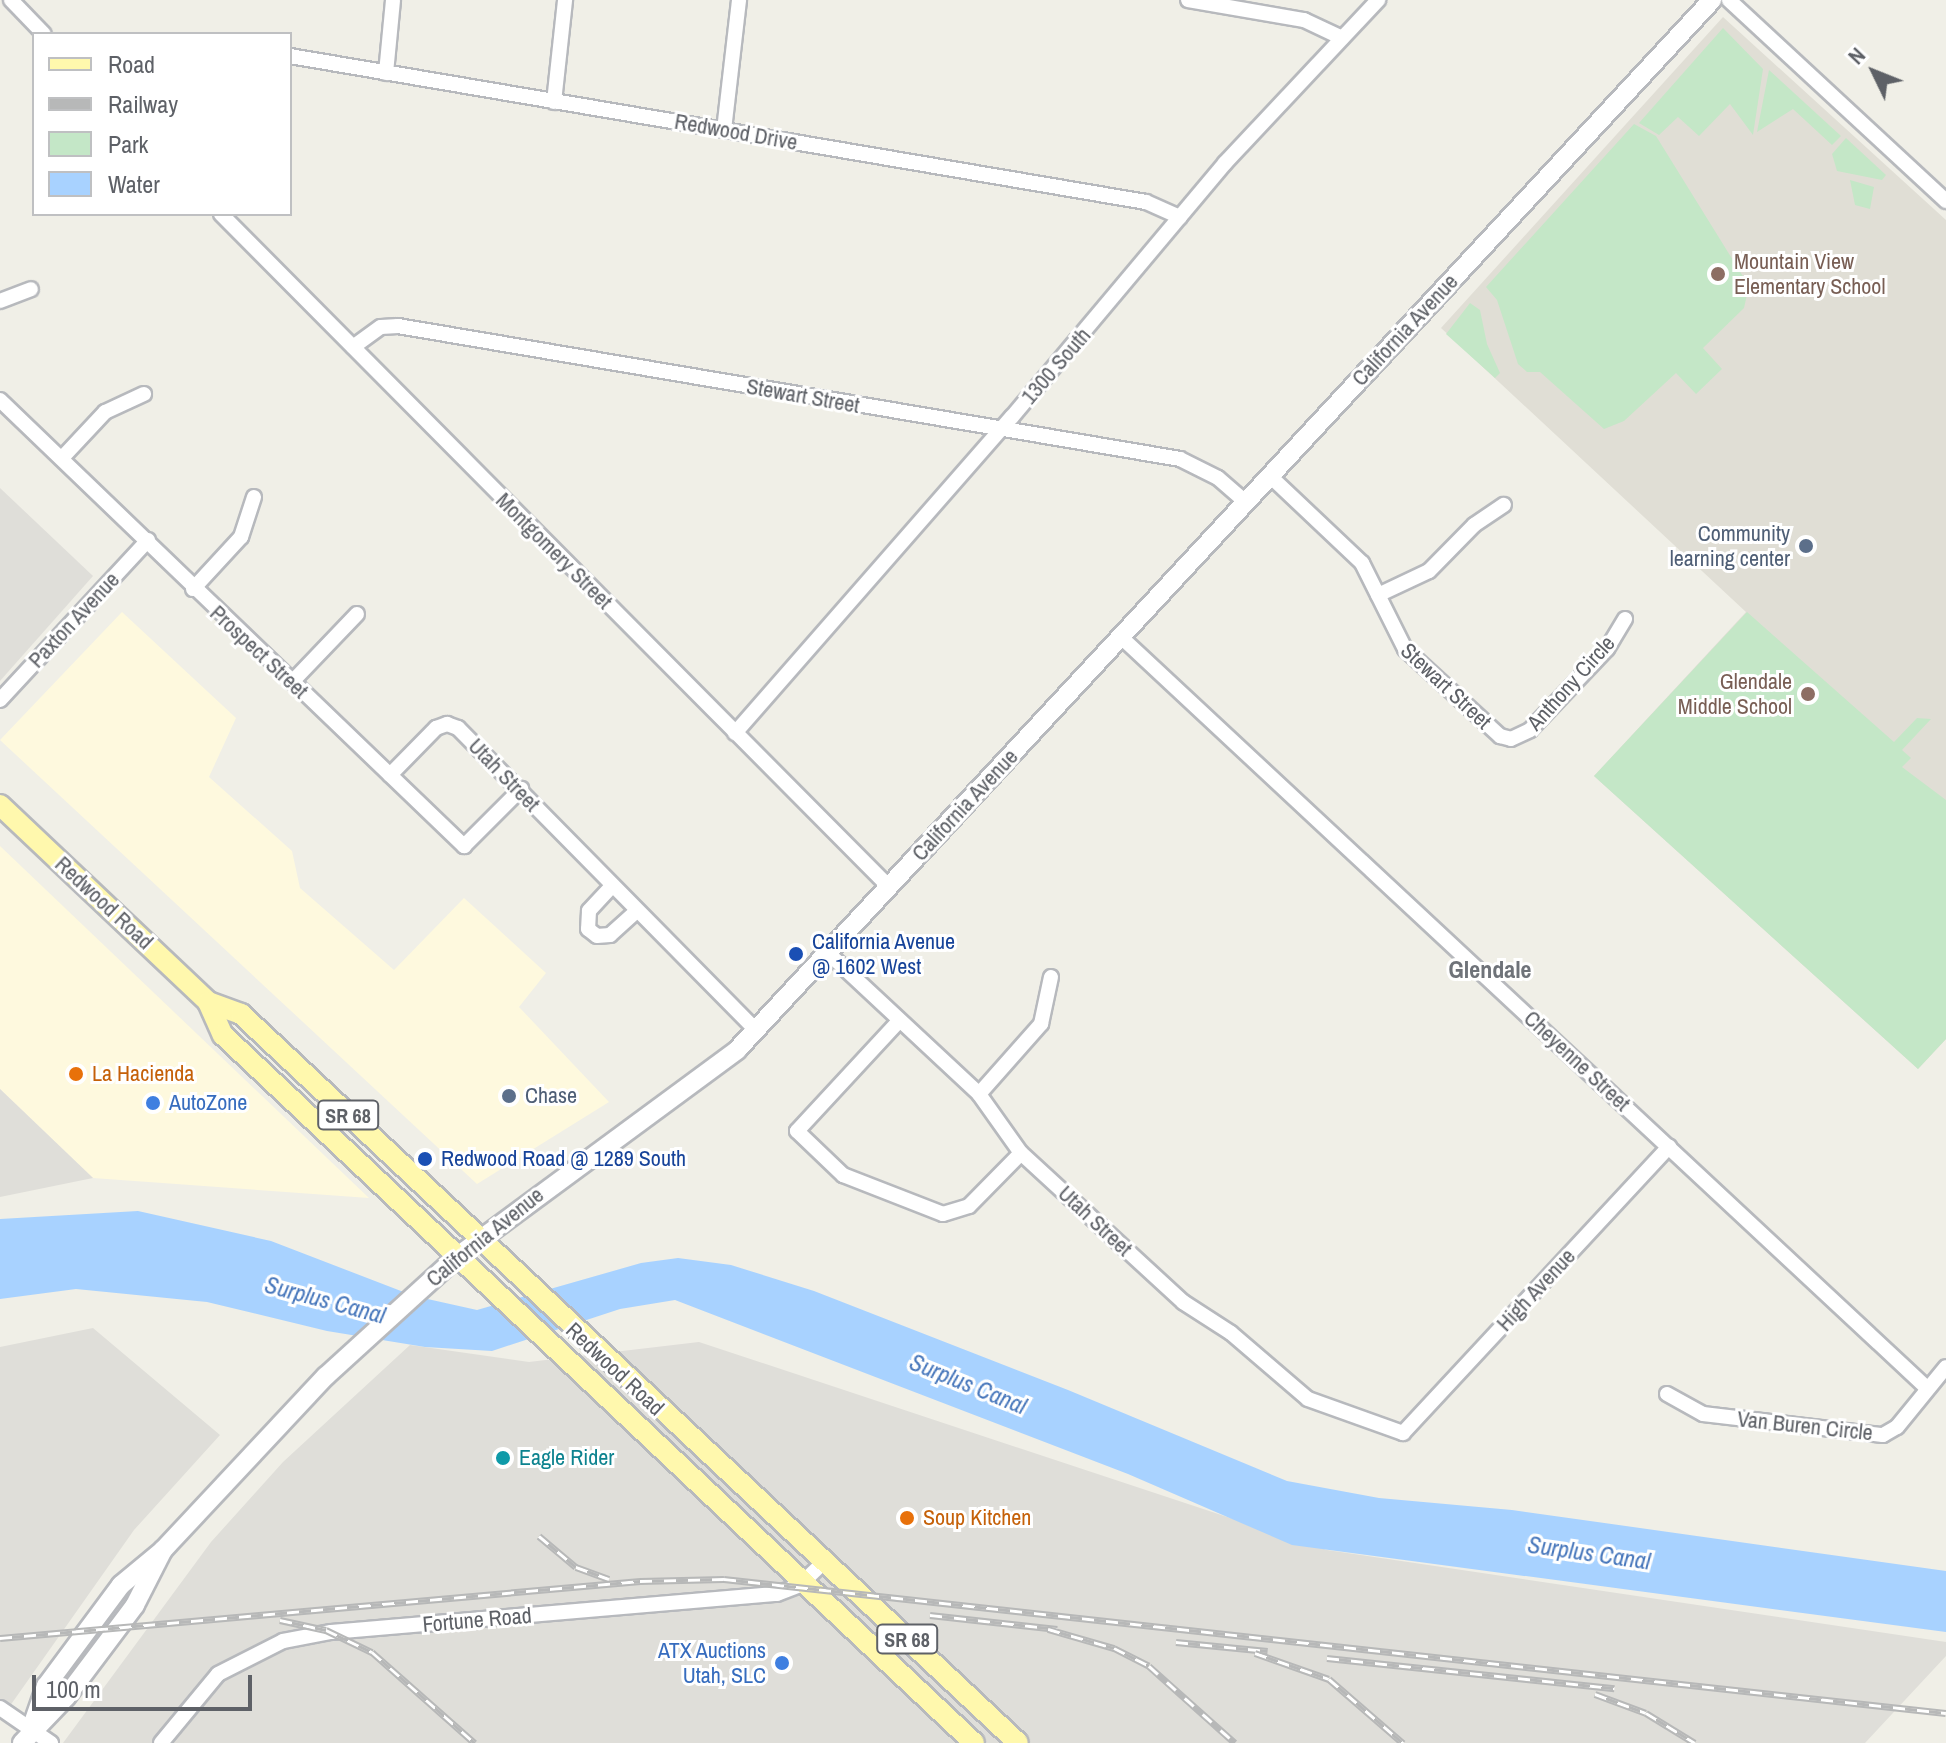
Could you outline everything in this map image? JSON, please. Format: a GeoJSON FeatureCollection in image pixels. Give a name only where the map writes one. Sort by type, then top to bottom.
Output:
{"type":"FeatureCollection","features":[{"type":"Feature","properties":{"kind":"main road","name":"California Avenue"},"geometry":{"type":"LineString","coordinates":[[26,1736],[66,1697],[135,1605],[163,1550],[326,1376],[458,1256],[598,1149],[704,1078],[756,1030],[1712,0]]}},
{"type":"Feature","properties":{"kind":"main road","name":"Redwood Road"},"geometry":{"type":"LineString","coordinates":[[0,805],[208,1002],[223,1035],[806,1582],[969,1741]]}},
{"type":"Feature","properties":{"kind":"main road","name":"Redwood Road"},"geometry":{"type":"LineString","coordinates":[[208,1002],[241,1014],[528,1287],[1018,1743]]}},
{"type":"Feature","properties":{"kind":"street"},"geometry":{"type":"LineString","coordinates":[[11,0],[42,32]]}},
{"type":"Feature","properties":{"kind":"street"},"geometry":{"type":"LineString","coordinates":[[386,73],[393,0]]}},
{"type":"Feature","properties":{"kind":"street"},"geometry":{"type":"LineString","coordinates":[[554,102],[565,0]]}},
{"type":"Feature","properties":{"kind":"street"},"geometry":{"type":"LineString","coordinates":[[724,130],[739,0]]}},
{"type":"Feature","properties":{"kind":"street"},"geometry":{"type":"LineString","coordinates":[[1188,0],[1304,20],[1342,38]]}},
{"type":"Feature","properties":{"kind":"street","name":"1300 South"},"geometry":{"type":"LineString","coordinates":[[735,733],[1000,430],[1180,217],[1378,0]]}},
{"type":"Feature","properties":{"kind":"street"},"geometry":{"type":"LineString","coordinates":[[1729,0],[1946,201]]}},
{"type":"Feature","properties":{"kind":"street","name":"Redwood Drive"},"geometry":{"type":"LineString","coordinates":[[292,56],[1146,202],[1180,217]]}},
{"type":"Feature","properties":{"kind":"street","name":"Montgomery Street"},"geometry":{"type":"LineString","coordinates":[[223,216],[889,887]]}},
{"type":"Feature","properties":{"kind":"street"},"geometry":{"type":"LineString","coordinates":[[0,301],[31,289]]}},
{"type":"Feature","properties":{"kind":"street","name":"Stewart Street"},"geometry":{"type":"LineString","coordinates":[[353,347],[381,327],[398,326],[1186,461],[1218,478],[1246,502]]}},
{"type":"Feature","properties":{"kind":"street"},"geometry":{"type":"LineString","coordinates":[[62,458],[105,412],[144,394]]}},
{"type":"Feature","properties":{"kind":"street","name":"Prospect Street"},"geometry":{"type":"LineString","coordinates":[[0,400],[148,540],[193,589],[464,846],[521,789]]}},
{"type":"Feature","properties":{"kind":"street","name":"Stewart Street"},"geometry":{"type":"LineString","coordinates":[[1270,476],[1350,551],[1378,595],[1390,629],[1405,649],[1491,729],[1511,739]]}},
{"type":"Feature","properties":{"kind":"street"},"geometry":{"type":"LineString","coordinates":[[193,589],[241,537],[254,497]]}},
{"type":"Feature","properties":{"kind":"street"},"geometry":{"type":"LineString","coordinates":[[1378,595],[1429,571],[1474,525],[1504,505]]}},
{"type":"Feature","properties":{"kind":"street","name":"Paxton Avenue"},"geometry":{"type":"LineString","coordinates":[[0,700],[148,540]]}},
{"type":"Feature","properties":{"kind":"street"},"geometry":{"type":"LineString","coordinates":[[292,682],[357,614]]}},
{"type":"Feature","properties":{"kind":"street","name":"Anthony Circle"},"geometry":{"type":"LineString","coordinates":[[1511,739],[1522,737],[1552,707],[1607,649],[1625,619]]}},
{"type":"Feature","properties":{"kind":"street","name":"Cheyenne Street"},"geometry":{"type":"LineString","coordinates":[[1121,637],[1927,1388]]}},
{"type":"Feature","properties":{"kind":"street","name":"Utah Street"},"geometry":{"type":"LineString","coordinates":[[390,775],[429,734],[447,724],[462,731],[756,1030]]}},
{"type":"Feature","properties":{"kind":"street"},"geometry":{"type":"LineString","coordinates":[[612,886],[589,911],[588,929],[597,936],[610,935],[637,911]]}},
{"type":"Feature","properties":{"kind":"street","name":"Utah Street"},"geometry":{"type":"LineString","coordinates":[[828,953],[979,1094],[1021,1153],[1183,1302],[1231,1333],[1308,1399],[1403,1433]]}},
{"type":"Feature","properties":{"kind":"street"},"geometry":{"type":"LineString","coordinates":[[979,1094],[1041,1024],[1051,977]]}},
{"type":"Feature","properties":{"kind":"street"},"geometry":{"type":"LineString","coordinates":[[899,1021],[797,1131],[843,1175],[943,1214],[969,1206],[1021,1153]]}},
{"type":"Feature","properties":{"kind":"street","name":"High Avenue"},"geometry":{"type":"LineString","coordinates":[[1403,1433],[1669,1147]]}},
{"type":"Feature","properties":{"kind":"street","name":"Van Buren Circle"},"geometry":{"type":"LineString","coordinates":[[1667,1394],[1703,1414],[1865,1436],[1883,1435],[1897,1427],[1946,1367]]}},
{"type":"Feature","properties":{"kind":"street","name":"Fortune Road"},"geometry":{"type":"LineString","coordinates":[[161,1743],[218,1674],[283,1641],[331,1632],[777,1594],[806,1582],[824,1562]]}},
{"type":"Feature","properties":{"kind":"street"},"geometry":{"type":"LineString","coordinates":[[0,1708],[26,1736],[51,1743]]}},
{"type":"Feature","properties":{"kind":"street"},"geometry":{"type":"LineString","coordinates":[[969,1741],[989,1717]]}},
{"type":"Feature","properties":{"kind":"shaded area"},"geometry":{"type":"Polygon","coordinates":[[[1723,17],[1946,220],[1946,1039],[1918,1069],[1594,776],[1746,612],[1441,328],[1723,17]]]}},
{"type":"Feature","properties":{"kind":"shaded area"},"geometry":{"type":"Polygon","coordinates":[[[0,488],[93,576],[0,681],[0,488]]]}},
{"type":"Feature","properties":{"kind":"shaded area"},"geometry":{"type":"Polygon","coordinates":[[[122,612],[236,718],[209,777],[292,851],[300,888],[394,970],[464,898],[546,973],[519,1007],[609,1102],[477,1184],[0,740],[122,612]]]}},
{"type":"Feature","properties":{"kind":"shaded area"},"geometry":{"type":"Polygon","coordinates":[[[0,846],[369,1198],[93,1178],[0,1089],[0,846]]]}},
{"type":"Feature","properties":{"kind":"shaded area"},"geometry":{"type":"Polygon","coordinates":[[[0,1089],[93,1178],[0,1197],[0,1089]]]}},
{"type":"Feature","properties":{"kind":"shaded area"},"geometry":{"type":"Polygon","coordinates":[[[93,1328],[220,1435],[134,1530],[0,1720],[0,1347],[93,1328]]]}},
{"type":"Feature","properties":{"kind":"shaded area"},"geometry":{"type":"Polygon","coordinates":[[[699,1342],[1327,1550],[1946,1642],[1946,1656],[1865,1743],[63,1743],[211,1542],[283,1462],[410,1345],[529,1362],[699,1342]]]}},
{"type":"Feature","properties":{"kind":"green space"},"geometry":{"type":"Polygon","coordinates":[[[1723,28],[1763,69],[1753,135],[1730,104],[1699,136],[1678,117],[1659,135],[1639,123],[1723,28]]]}},
{"type":"Feature","properties":{"kind":"green space"},"geometry":{"type":"Polygon","coordinates":[[[1769,70],[1841,136],[1832,145],[1793,109],[1757,132],[1769,70]]]}},
{"type":"Feature","properties":{"kind":"green space"},"geometry":{"type":"Polygon","coordinates":[[[1634,124],[1656,136],[1749,286],[1744,308],[1703,348],[1722,369],[1696,394],[1676,373],[1624,421],[1604,429],[1540,372],[1527,372],[1518,364],[1497,300],[1486,287],[1634,124]]]}},
{"type":"Feature","properties":{"kind":"green space"},"geometry":{"type":"Polygon","coordinates":[[[1846,138],[1886,175],[1882,180],[1837,171],[1832,154],[1846,138]]]}},
{"type":"Feature","properties":{"kind":"green space"},"geometry":{"type":"Polygon","coordinates":[[[1850,180],[1874,187],[1870,209],[1855,205],[1850,180]]]}},
{"type":"Feature","properties":{"kind":"green space"},"geometry":{"type":"Polygon","coordinates":[[[1470,303],[1480,310],[1487,344],[1500,373],[1495,378],[1446,334],[1470,303]]]}},
{"type":"Feature","properties":{"kind":"green space"},"geometry":{"type":"Polygon","coordinates":[[[1747,612],[1894,742],[1917,718],[1931,719],[1902,750],[1911,758],[1902,767],[1946,800],[1946,1039],[1918,1069],[1594,776],[1747,612]]]}},
{"type":"Feature","properties":{"kind":"water","name":"Surplus Canal"},"geometry":{"type":"Polygon","coordinates":[[[138,1211],[271,1241],[414,1296],[477,1310],[641,1263],[678,1258],[731,1265],[814,1291],[1068,1390],[1287,1481],[1379,1498],[1512,1510],[1946,1571],[1946,1632],[1292,1545],[1128,1474],[675,1300],[620,1309],[492,1351],[425,1347],[327,1331],[207,1302],[76,1289],[0,1299],[0,1219],[138,1211]]]}},
{"type":"Feature","properties":{"kind":"railway"},"geometry":{"type":"LineString","coordinates":[[539,1536],[576,1567],[609,1579]]}},
{"type":"Feature","properties":{"kind":"railway"},"geometry":{"type":"LineString","coordinates":[[0,1638],[640,1581],[724,1579],[1946,1713]]}},
{"type":"Feature","properties":{"kind":"railway"},"geometry":{"type":"LineString","coordinates":[[930,1615],[1057,1629]]}},
{"type":"Feature","properties":{"kind":"railway"},"geometry":{"type":"LineString","coordinates":[[280,1620],[326,1630],[372,1652],[475,1743]]}},
{"type":"Feature","properties":{"kind":"railway"},"geometry":{"type":"LineString","coordinates":[[1048,1629],[1114,1648],[1149,1666],[1235,1743]]}},
{"type":"Feature","properties":{"kind":"railway"},"geometry":{"type":"LineString","coordinates":[[1176,1642],[1268,1651]]}},
{"type":"Feature","properties":{"kind":"railway"},"geometry":{"type":"LineString","coordinates":[[1255,1653],[1329,1679],[1403,1743]]}},
{"type":"Feature","properties":{"kind":"railway"},"geometry":{"type":"LineString","coordinates":[[1327,1658],[1614,1688]]}},
{"type":"Feature","properties":{"kind":"railway"},"geometry":{"type":"LineString","coordinates":[[1595,1694],[1646,1713],[1695,1743]]}},
{"type":"Feature","properties":{"kind":"place","name":"Mountain View Elementary School"},"geometry":{"type":"Point","coordinates":[1718,274]}},
{"type":"Feature","properties":{"kind":"place","name":"Community learning center"},"geometry":{"type":"Point","coordinates":[1806,546]}},
{"type":"Feature","properties":{"kind":"place","name":"Glendale Middle School"},"geometry":{"type":"Point","coordinates":[1808,694]}},
{"type":"Feature","properties":{"kind":"place","name":"California Avenue @ 1602 West"},"geometry":{"type":"Point","coordinates":[796,954]}},
{"type":"Feature","properties":{"kind":"place","name":"La Hacienda"},"geometry":{"type":"Point","coordinates":[76,1074]}},
{"type":"Feature","properties":{"kind":"place","name":"Chase"},"geometry":{"type":"Point","coordinates":[509,1096]}},
{"type":"Feature","properties":{"kind":"place","name":"AutoZone"},"geometry":{"type":"Point","coordinates":[153,1103]}},
{"type":"Feature","properties":{"kind":"place","name":"Redwood Road @ 1289 South"},"geometry":{"type":"Point","coordinates":[425,1159]}},
{"type":"Feature","properties":{"kind":"place","name":"Eagle Rider"},"geometry":{"type":"Point","coordinates":[503,1458]}},
{"type":"Feature","properties":{"kind":"place","name":"Soup Kitchen"},"geometry":{"type":"Point","coordinates":[907,1518]}},
{"type":"Feature","properties":{"kind":"place","name":"ATX Auctions Utah, SLC"},"geometry":{"type":"Point","coordinates":[782,1663]}},
{"type":"Feature","properties":{"kind":"district","name":"Glendale"},"geometry":{"type":"Point","coordinates":[1490,970]}}]}
